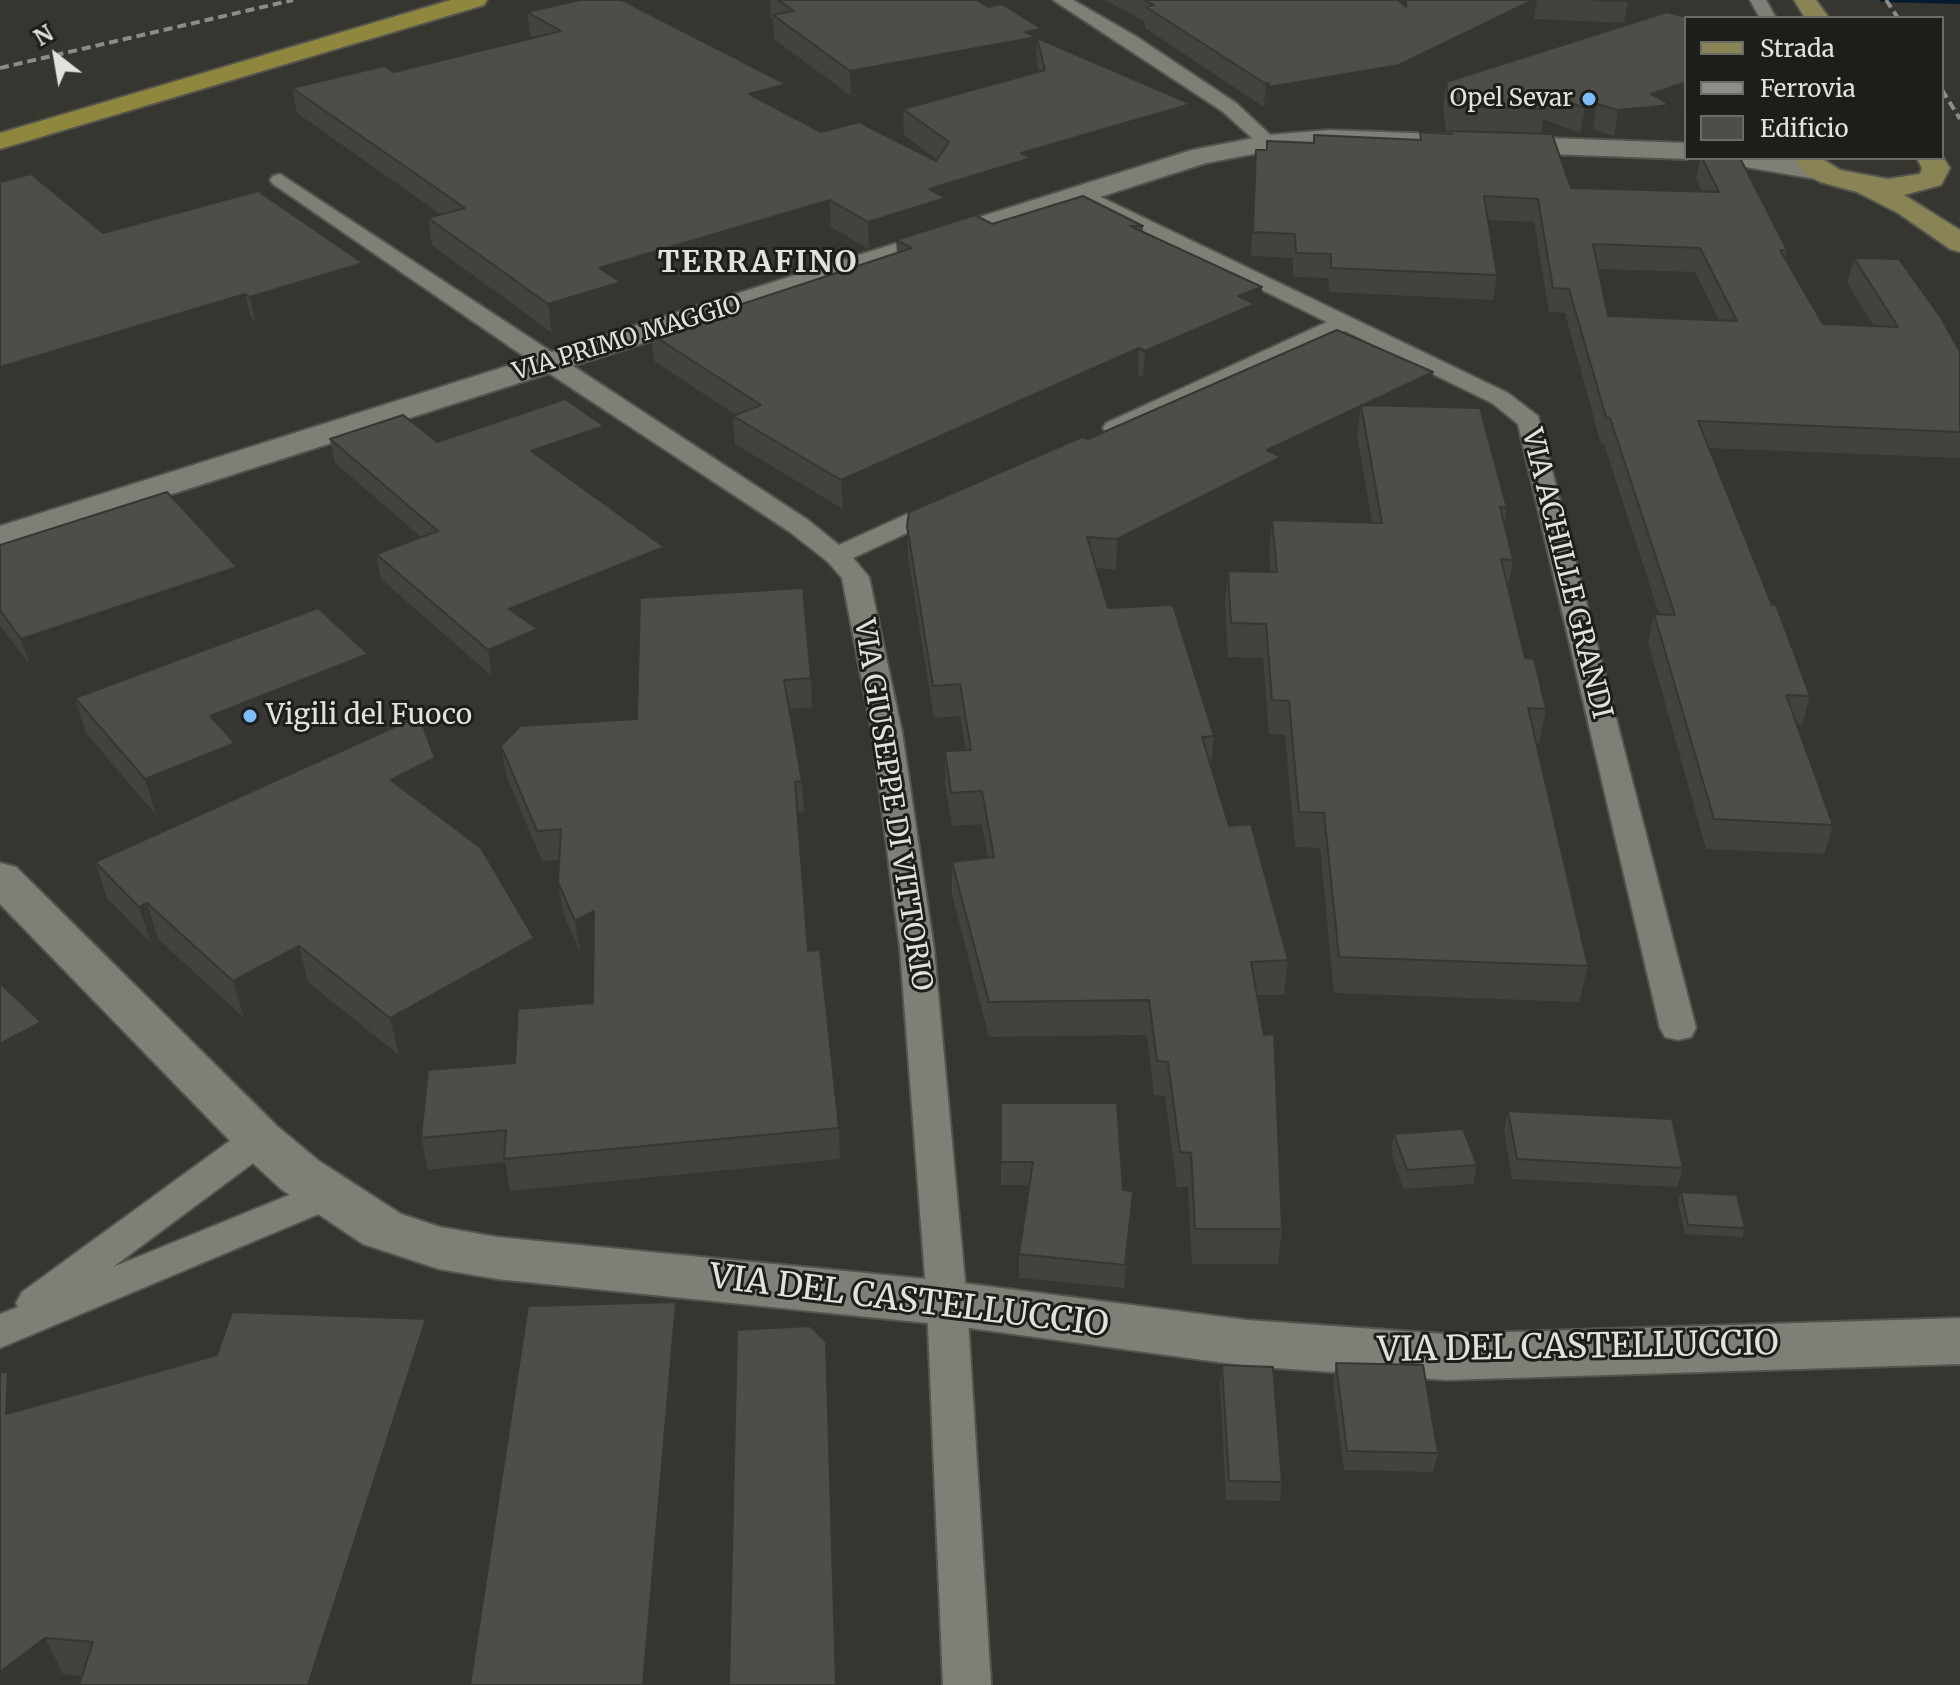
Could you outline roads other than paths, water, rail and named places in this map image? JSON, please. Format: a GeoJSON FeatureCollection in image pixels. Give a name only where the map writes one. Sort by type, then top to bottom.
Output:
{"type":"FeatureCollection","features":[{"type":"Feature","properties":{"kind":"highway"},"geometry":{"type":"LineString","coordinates":[[0,132],[445,0]]}},
{"type":"Feature","properties":{"kind":"highway"},"geometry":{"type":"LineString","coordinates":[[0,141],[476,0]]}},
{"type":"Feature","properties":{"kind":"main road","name":"VIA PRIMO MAGGIO"},"geometry":{"type":"LineString","coordinates":[[0,538],[1201,156],[1269,143],[1380,138],[1683,149]]}},
{"type":"Feature","properties":{"kind":"main road"},"geometry":{"type":"LineString","coordinates":[[1761,160],[1814,165],[1908,207],[1960,244]]}},
{"type":"Feature","properties":{"kind":"main road"},"geometry":{"type":"LineString","coordinates":[[1857,184],[1900,187],[1930,168],[1933,195],[1960,244]]}},
{"type":"Feature","properties":{"kind":"main road","name":"VIA DEL CASTELLUCCIO"},"geometry":{"type":"LineString","coordinates":[[0,877],[259,1139],[326,1195],[382,1229],[439,1248],[497,1258],[947,1303],[1247,1343],[1446,1357],[1960,1341]]}},
{"type":"Feature","properties":{"kind":"street"},"geometry":{"type":"LineString","coordinates":[[1061,0],[1131,41],[1229,107],[1269,143]]}},
{"type":"Feature","properties":{"kind":"street","name":"VIA GIUSEPPE DI VITTORIO"},"geometry":{"type":"LineString","coordinates":[[280,180],[549,363],[799,526],[837,556],[855,577],[887,732],[917,949],[947,1303],[967,1685]]}},
{"type":"Feature","properties":{"kind":"street","name":"VIA ACHILLE GRANDI"},"geometry":{"type":"LineString","coordinates":[[1082,194],[1500,398],[1521,412],[1534,430],[1678,1028]]}},
{"type":"Feature","properties":{"kind":"street"},"geometry":{"type":"LineString","coordinates":[[1098,436],[1344,323]]}},
{"type":"Feature","properties":{"kind":"street"},"geometry":{"type":"LineString","coordinates":[[837,556],[967,496]]}},
{"type":"Feature","properties":{"kind":"street"},"geometry":{"type":"LineString","coordinates":[[0,1331],[259,1139]]}},
{"type":"Feature","properties":{"kind":"street"},"geometry":{"type":"LineString","coordinates":[[0,1331],[326,1195]]}},
{"type":"Feature","properties":{"kind":"waterway"},"geometry":{"type":"LineString","coordinates":[[1882,0],[1960,2]]}},
{"type":"Feature","properties":{"kind":"railway"},"geometry":{"type":"LineString","coordinates":[[0,68],[293,0]]}},
{"type":"Feature","properties":{"kind":"railway"},"geometry":{"type":"LineString","coordinates":[[1886,0],[1897,16]]}},
{"type":"Feature","properties":{"kind":"railway"},"geometry":{"type":"LineString","coordinates":[[1944,93],[1960,119]]}},
{"type":"Feature","properties":{"kind":"place","name":"Opel Sevar"},"geometry":{"type":"Point","coordinates":[1589,99]}},
{"type":"Feature","properties":{"kind":"place","name":"Vigili del Fuoco"},"geometry":{"type":"Point","coordinates":[250,716]}},
{"type":"Feature","properties":{"kind":"district","name":"TERRAFINO"},"geometry":{"type":"Point","coordinates":[758,264]}}]}
